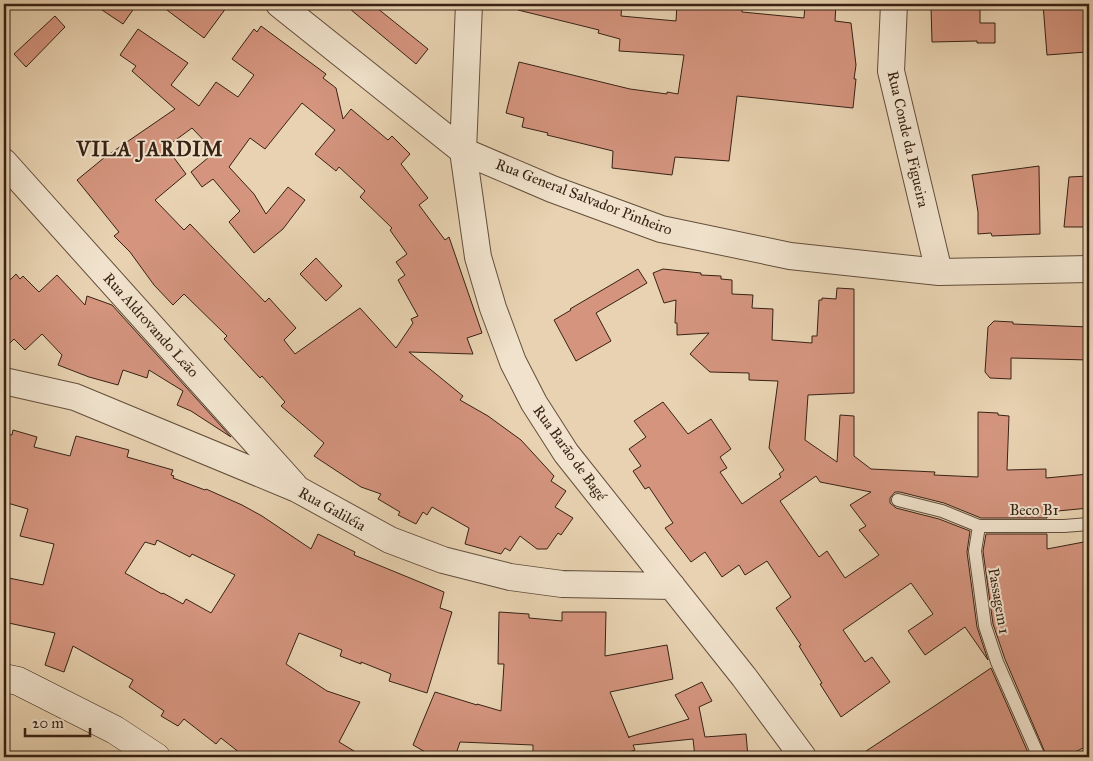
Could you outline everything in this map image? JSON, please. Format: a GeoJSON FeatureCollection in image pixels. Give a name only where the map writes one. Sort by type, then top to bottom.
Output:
{"type":"FeatureCollection","features":[{"type":"Feature","properties":{"kind":"main road"},"geometry":{"type":"LineString","coordinates":[[4,678],[18,681],[115,730],[156,757]]}},
{"type":"Feature","properties":{"kind":"street","name":"Rua General Salvador Pinheiro"},"geometry":{"type":"LineString","coordinates":[[279,4],[463,151],[552,189],[661,229],[790,256],[939,272],[1089,269]]}},
{"type":"Feature","properties":{"kind":"street","name":"Rua Barão de Bagé"},"geometry":{"type":"LineString","coordinates":[[469,4],[463,151],[478,257],[493,308],[513,362],[534,404],[566,453],[744,677],[803,757]]}},
{"type":"Feature","properties":{"kind":"street","name":"Rua Conde da Figueira"},"geometry":{"type":"LineString","coordinates":[[894,4],[891,71],[939,272]]}},
{"type":"Feature","properties":{"kind":"street","name":"Rua Aldrovando Leão"},"geometry":{"type":"LineString","coordinates":[[4,162],[297,489]]}},
{"type":"Feature","properties":{"kind":"street","name":"Rua Galiléia"},"geometry":{"type":"LineString","coordinates":[[4,381],[75,397],[297,489],[390,540],[452,563],[510,577],[562,584],[672,586]]}},
{"type":"Feature","properties":{"kind":"lane"},"geometry":{"type":"LineString","coordinates":[[898,500],[942,511],[979,526]]}},
{"type":"Feature","properties":{"kind":"lane","name":"Beco B1"},"geometry":{"type":"LineString","coordinates":[[979,526],[1064,526],[1089,524]]}},
{"type":"Feature","properties":{"kind":"lane","name":"Passagem 1"},"geometry":{"type":"LineString","coordinates":[[979,526],[974,551],[985,626],[997,662],[1039,757]]}},
{"type":"Feature","properties":{"kind":"building"},"geometry":{"type":"Polygon","coordinates":[[[93,4],[137,4],[123,24],[93,4]]]}},
{"type":"Feature","properties":{"kind":"building"},"geometry":{"type":"Polygon","coordinates":[[[159,4],[229,4],[204,38],[159,4]]]}},
{"type":"Feature","properties":{"kind":"building"},"geometry":{"type":"Polygon","coordinates":[[[344,4],[372,4],[428,49],[416,64],[344,4]]]}},
{"type":"Feature","properties":{"kind":"building"},"geometry":{"type":"Polygon","coordinates":[[[519,4],[622,4],[621,16],[676,21],[677,4],[692,6],[692,4],[742,4],[742,12],[804,18],[805,4],[836,4],[835,21],[851,23],[856,65],[853,108],[737,96],[729,161],[675,157],[672,175],[612,168],[613,151],[522,127],[524,118],[506,113],[519,62],[630,89],[678,94],[684,55],[619,51],[620,39],[598,33],[599,30],[518,10],[519,4]]]}},
{"type":"Feature","properties":{"kind":"building"},"geometry":{"type":"Polygon","coordinates":[[[1043,4],[1089,4],[1089,49],[1086,52],[1047,55],[1043,4]]]}},
{"type":"Feature","properties":{"kind":"building"},"geometry":{"type":"Polygon","coordinates":[[[931,7],[980,7],[980,23],[995,23],[995,43],[977,43],[977,41],[932,42],[931,7]]]}},
{"type":"Feature","properties":{"kind":"building"},"geometry":{"type":"Polygon","coordinates":[[[55,16],[65,27],[26,67],[14,54],[55,16]]]}},
{"type":"Feature","properties":{"kind":"building"},"geometry":{"type":"Polygon","coordinates":[[[261,26],[326,74],[323,78],[336,88],[343,119],[351,109],[388,140],[392,136],[410,154],[401,164],[428,198],[419,205],[445,240],[449,237],[482,333],[467,338],[473,354],[409,352],[463,396],[460,400],[488,416],[521,440],[554,476],[551,481],[566,491],[555,507],[573,518],[561,535],[558,533],[547,549],[537,549],[520,536],[510,551],[505,548],[501,554],[465,544],[469,528],[432,507],[427,515],[423,512],[416,524],[398,515],[400,512],[378,499],[381,494],[361,487],[314,456],[324,443],[281,406],[285,402],[262,376],[260,378],[224,339],[227,336],[184,294],[173,305],[154,285],[130,252],[114,236],[119,232],[77,180],[105,157],[175,109],[132,71],[136,66],[120,55],[138,29],[188,63],[171,85],[199,106],[216,82],[238,97],[254,75],[232,59],[254,29],[257,32],[261,26]],[[302,103],[265,149],[250,138],[229,167],[254,194],[266,214],[288,187],[305,200],[283,229],[254,253],[229,222],[240,211],[213,179],[202,187],[191,172],[215,152],[192,128],[166,147],[186,174],[155,200],[184,230],[190,224],[265,302],[269,298],[296,328],[284,340],[295,354],[360,308],[396,348],[413,323],[411,319],[418,316],[398,280],[405,275],[396,262],[407,254],[390,230],[392,228],[360,197],[365,191],[339,167],[336,171],[315,154],[335,130],[302,103]]]}},
{"type":"Feature","properties":{"kind":"building"},"geometry":{"type":"Polygon","coordinates":[[[1039,166],[1040,234],[992,236],[991,233],[978,234],[978,212],[972,175],[1039,166]]]}},
{"type":"Feature","properties":{"kind":"building"},"geometry":{"type":"Polygon","coordinates":[[[1089,176],[1089,220],[1086,220],[1086,227],[1064,227],[1069,177],[1089,176]]]}},
{"type":"Feature","properties":{"kind":"building"},"geometry":{"type":"Polygon","coordinates":[[[316,258],[342,286],[326,301],[300,274],[316,258]]]}},
{"type":"Feature","properties":{"kind":"building"},"geometry":{"type":"Polygon","coordinates":[[[638,269],[647,283],[596,313],[611,341],[576,361],[554,320],[638,269]]]}},
{"type":"Feature","properties":{"kind":"building"},"geometry":{"type":"Polygon","coordinates":[[[663,269],[721,276],[721,279],[732,280],[732,294],[753,295],[752,308],[773,309],[772,340],[812,343],[812,336],[817,336],[819,300],[822,300],[822,298],[836,299],[837,288],[854,289],[854,393],[808,395],[805,440],[837,462],[840,415],[854,416],[854,456],[871,469],[935,472],[934,475],[978,477],[978,412],[998,413],[998,415],[1009,416],[1007,470],[1046,469],[1046,478],[1089,474],[1089,508],[1047,512],[1047,518],[981,518],[944,503],[900,492],[895,492],[890,498],[890,503],[896,508],[939,519],[970,531],[967,552],[977,627],[988,660],[965,627],[925,655],[908,631],[933,614],[911,583],[843,630],[865,662],[872,657],[890,682],[841,717],[820,684],[822,683],[799,646],[801,645],[776,608],[791,597],[767,561],[745,575],[739,565],[722,577],[705,552],[691,562],[665,528],[673,523],[649,487],[645,489],[633,471],[641,466],[629,449],[646,437],[634,421],[663,402],[688,434],[711,419],[731,449],[720,457],[727,468],[720,472],[742,504],[781,477],[779,474],[784,470],[769,448],[778,381],[749,380],[749,373],[710,372],[690,354],[709,333],[677,335],[677,323],[675,323],[676,300],[664,303],[653,273],[663,269]],[[816,476],[780,501],[819,557],[827,551],[845,578],[879,555],[859,530],[866,526],[850,505],[871,492],[820,482],[816,476]]]}},
{"type":"Feature","properties":{"kind":"building"},"geometry":{"type":"Polygon","coordinates":[[[16,274],[20,279],[23,276],[39,292],[57,275],[85,305],[87,296],[112,305],[231,437],[191,411],[177,405],[183,391],[149,370],[147,378],[123,370],[118,385],[89,377],[58,365],[62,355],[42,334],[25,350],[14,339],[8,345],[4,324],[4,286],[16,274]]]}},
{"type":"Feature","properties":{"kind":"building"},"geometry":{"type":"Polygon","coordinates":[[[994,321],[1013,322],[1013,324],[1089,327],[1089,360],[1011,358],[1011,379],[990,378],[985,372],[988,327],[994,321]]]}},
{"type":"Feature","properties":{"kind":"building"},"geometry":{"type":"Polygon","coordinates":[[[13,430],[37,437],[34,447],[70,456],[76,436],[129,450],[127,457],[173,470],[171,475],[174,476],[173,478],[206,489],[242,505],[311,549],[318,534],[355,552],[354,555],[444,592],[440,608],[452,612],[427,693],[389,681],[391,674],[340,656],[342,650],[299,633],[286,664],[327,691],[360,702],[339,742],[364,757],[245,757],[221,738],[216,744],[184,719],[178,726],[161,716],[164,711],[129,687],[133,680],[73,646],[64,672],[45,665],[55,633],[4,622],[4,577],[43,585],[54,544],[20,536],[28,509],[4,502],[4,433],[12,435],[13,430]],[[157,540],[155,545],[145,542],[125,573],[183,604],[186,599],[211,613],[235,575],[192,554],[190,557],[157,540]]]}},
{"type":"Feature","properties":{"kind":"building"},"geometry":{"type":"Polygon","coordinates":[[[986,534],[1047,534],[1047,549],[1089,541],[1089,745],[1065,757],[1047,757],[1005,659],[993,624],[983,551],[986,534]]]}},
{"type":"Feature","properties":{"kind":"building"},"geometry":{"type":"Polygon","coordinates":[[[499,612],[529,614],[529,618],[562,621],[562,612],[606,612],[605,656],[667,645],[673,679],[610,692],[629,738],[689,719],[675,695],[702,682],[712,701],[699,707],[705,737],[746,734],[748,757],[695,757],[693,739],[633,745],[635,750],[614,757],[580,757],[579,754],[533,753],[533,745],[460,742],[455,757],[434,757],[413,745],[435,692],[501,711],[504,664],[498,664],[499,612]]]}},
{"type":"Feature","properties":{"kind":"building"},"geometry":{"type":"Polygon","coordinates":[[[991,668],[1030,757],[857,757],[936,705],[991,668]]]}},
{"type":"Feature","properties":{"kind":"district","name":"VILA JARDIM"},"geometry":{"type":"Point","coordinates":[150,149]}}]}
